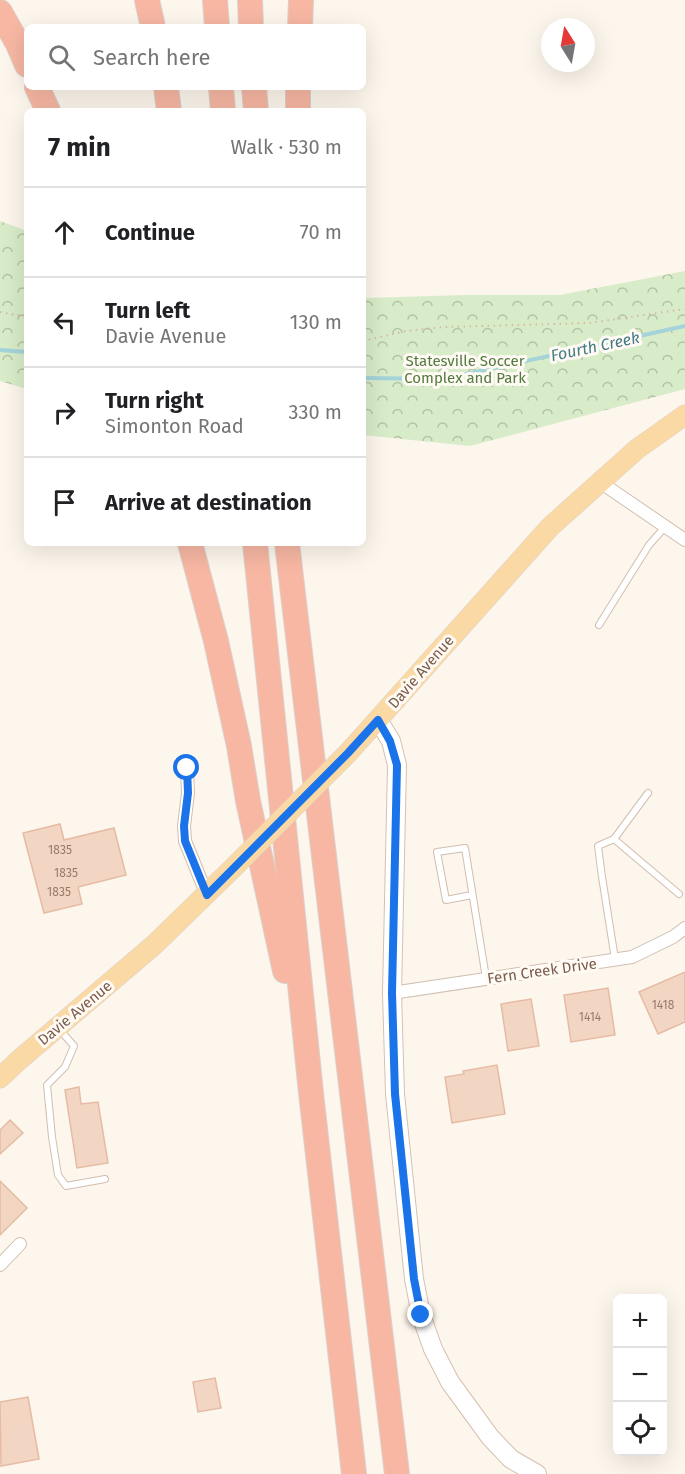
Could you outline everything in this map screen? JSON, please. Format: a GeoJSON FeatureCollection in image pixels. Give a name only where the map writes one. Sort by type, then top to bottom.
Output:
{"type":"FeatureCollection","features":[{"type":"Feature","properties":{"kind":"highway"},"geometry":{"type":"LineString","coordinates":[[147,0],[152,24]]}},
{"type":"Feature","properties":{"kind":"highway"},"geometry":{"type":"LineString","coordinates":[[215,0],[217,24]]}},
{"type":"Feature","properties":{"kind":"highway"},"geometry":{"type":"LineString","coordinates":[[250,0],[251,24]]}},
{"type":"Feature","properties":{"kind":"highway"},"geometry":{"type":"LineString","coordinates":[[296,0],[298,24]]}},
{"type":"Feature","properties":{"kind":"highway"},"geometry":{"type":"LineString","coordinates":[[298,24],[301,0]]}},
{"type":"Feature","properties":{"kind":"highway"},"geometry":{"type":"LineString","coordinates":[[0,12],[24,57]]}},
{"type":"Feature","properties":{"kind":"highway"},"geometry":{"type":"LineString","coordinates":[[38,90],[47,108]]}},
{"type":"Feature","properties":{"kind":"highway"},"geometry":{"type":"LineString","coordinates":[[166,90],[169,108]]}},
{"type":"Feature","properties":{"kind":"highway"},"geometry":{"type":"LineString","coordinates":[[221,90],[223,108]]}},
{"type":"Feature","properties":{"kind":"highway"},"geometry":{"type":"LineString","coordinates":[[254,90],[255,108]]}},
{"type":"Feature","properties":{"kind":"highway"},"geometry":{"type":"LineString","coordinates":[[298,90],[298,108]]}},
{"type":"Feature","properties":{"kind":"highway"},"geometry":{"type":"LineString","coordinates":[[191,546],[216,641],[311,1093]]}},
{"type":"Feature","properties":{"kind":"highway"},"geometry":{"type":"LineString","coordinates":[[239,546],[279,785]]}},
{"type":"Feature","properties":{"kind":"highway"},"geometry":{"type":"LineString","coordinates":[[255,546],[311,1093],[354,1474]]}},
{"type":"Feature","properties":{"kind":"highway"},"geometry":{"type":"LineString","coordinates":[[287,546],[397,1474]]}},
{"type":"Feature","properties":{"kind":"highway"},"geometry":{"type":"LineString","coordinates":[[296,546],[298,634]]}},
{"type":"Feature","properties":{"kind":"main road","name":"Davie Avenue"},"geometry":{"type":"LineString","coordinates":[[0,1078],[154,945],[207,895],[348,753],[550,527],[637,449],[685,415]]}},
{"type":"Feature","properties":{"kind":"street"},"geometry":{"type":"LineString","coordinates":[[600,482],[685,540]]}},
{"type":"Feature","properties":{"kind":"street"},"geometry":{"type":"LineString","coordinates":[[378,720],[390,741],[397,765],[392,993],[395,1094],[414,1279],[421,1315],[433,1349],[450,1382],[490,1437],[511,1459],[537,1474]]}},
{"type":"Feature","properties":{"kind":"street"},"geometry":{"type":"LineString","coordinates":[[187,768],[185,841],[207,895]]}},
{"type":"Feature","properties":{"kind":"street","name":"Fern Creek Drive"},"geometry":{"type":"LineString","coordinates":[[392,993],[632,957],[674,937],[685,928]]}},
{"type":"Feature","properties":{"kind":"street"},"geometry":{"type":"LineString","coordinates":[[0,1266],[21,1244]]}},
{"type":"Feature","properties":{"kind":"lane"},"geometry":{"type":"LineString","coordinates":[[599,625],[649,545],[666,527]]}},
{"type":"Feature","properties":{"kind":"lane"},"geometry":{"type":"LineString","coordinates":[[615,960],[598,846],[614,839],[648,793]]}},
{"type":"Feature","properties":{"kind":"lane"},"geometry":{"type":"LineString","coordinates":[[614,839],[679,894]]}},
{"type":"Feature","properties":{"kind":"lane"},"geometry":{"type":"LineString","coordinates":[[472,895],[446,900],[437,852],[465,848],[486,979]]}},
{"type":"Feature","properties":{"kind":"lane"},"geometry":{"type":"LineString","coordinates":[[57,1028],[74,1046],[65,1067],[47,1085],[58,1175],[66,1186],[105,1179]]}},
{"type":"Feature","properties":{"kind":"path"},"geometry":{"type":"LineString","coordinates":[[366,340],[406,331],[444,327],[589,323],[685,309]]}},
{"type":"Feature","properties":{"kind":"path"},"geometry":{"type":"LineString","coordinates":[[0,312],[24,316]]}},
{"type":"Feature","properties":{"kind":"green space"},"geometry":{"type":"Polygon","coordinates":[[[0,221],[24,230],[24,388],[0,381],[0,221]]]}},
{"type":"Feature","properties":{"kind":"green space","name":"Statesville Soccer Complex and Park"},"geometry":{"type":"Polygon","coordinates":[[[685,271],[685,389],[470,446],[366,435],[366,298],[560,295],[685,271]]]}},
{"type":"Feature","properties":{"kind":"building"},"geometry":{"type":"Polygon","coordinates":[[[60,824],[64,840],[114,828],[126,875],[78,887],[82,904],[44,913],[23,833],[60,824]]]}},
{"type":"Feature","properties":{"kind":"building"},"geometry":{"type":"Polygon","coordinates":[[[685,972],[685,1022],[658,1034],[639,992],[685,972]]]}},
{"type":"Feature","properties":{"kind":"building"},"geometry":{"type":"Polygon","coordinates":[[[608,988],[615,1035],[571,1042],[564,995],[608,988]]]}},
{"type":"Feature","properties":{"kind":"building"},"geometry":{"type":"Polygon","coordinates":[[[531,999],[539,1046],[508,1051],[501,1004],[531,999]]]}},
{"type":"Feature","properties":{"kind":"building"},"geometry":{"type":"Polygon","coordinates":[[[497,1065],[505,1114],[452,1123],[445,1077],[497,1065]]]}},
{"type":"Feature","properties":{"kind":"building"},"geometry":{"type":"Polygon","coordinates":[[[79,1087],[81,1104],[98,1102],[108,1163],[77,1168],[65,1090],[79,1087]]]}},
{"type":"Feature","properties":{"kind":"building"},"geometry":{"type":"Polygon","coordinates":[[[10,1120],[23,1133],[0,1154],[0,1130],[10,1120]]]}},
{"type":"Feature","properties":{"kind":"building"},"geometry":{"type":"Polygon","coordinates":[[[0,1181],[27,1208],[0,1235],[0,1181]]]}},
{"type":"Feature","properties":{"kind":"building"},"geometry":{"type":"Polygon","coordinates":[[[215,1378],[221,1408],[198,1412],[193,1382],[215,1378]]]}},
{"type":"Feature","properties":{"kind":"building"},"geometry":{"type":"Polygon","coordinates":[[[28,1397],[39,1459],[1,1466],[0,1402],[28,1397]]]}},
{"type":"Feature","properties":{"kind":"waterway","name":"Fourth Creek"},"geometry":{"type":"LineString","coordinates":[[366,378],[444,379],[685,326]]}},
{"type":"Feature","properties":{"kind":"waterway","name":"Fourth Creek"},"geometry":{"type":"LineString","coordinates":[[0,350],[24,352]]}},
{"type":"Feature","properties":{"kind":"route"},"geometry":{"type":"LineString","coordinates":[[187,768],[185,841],[207,895],[378,720],[390,741],[397,765],[392,993],[395,1094],[414,1279],[421,1315]]}}]}
